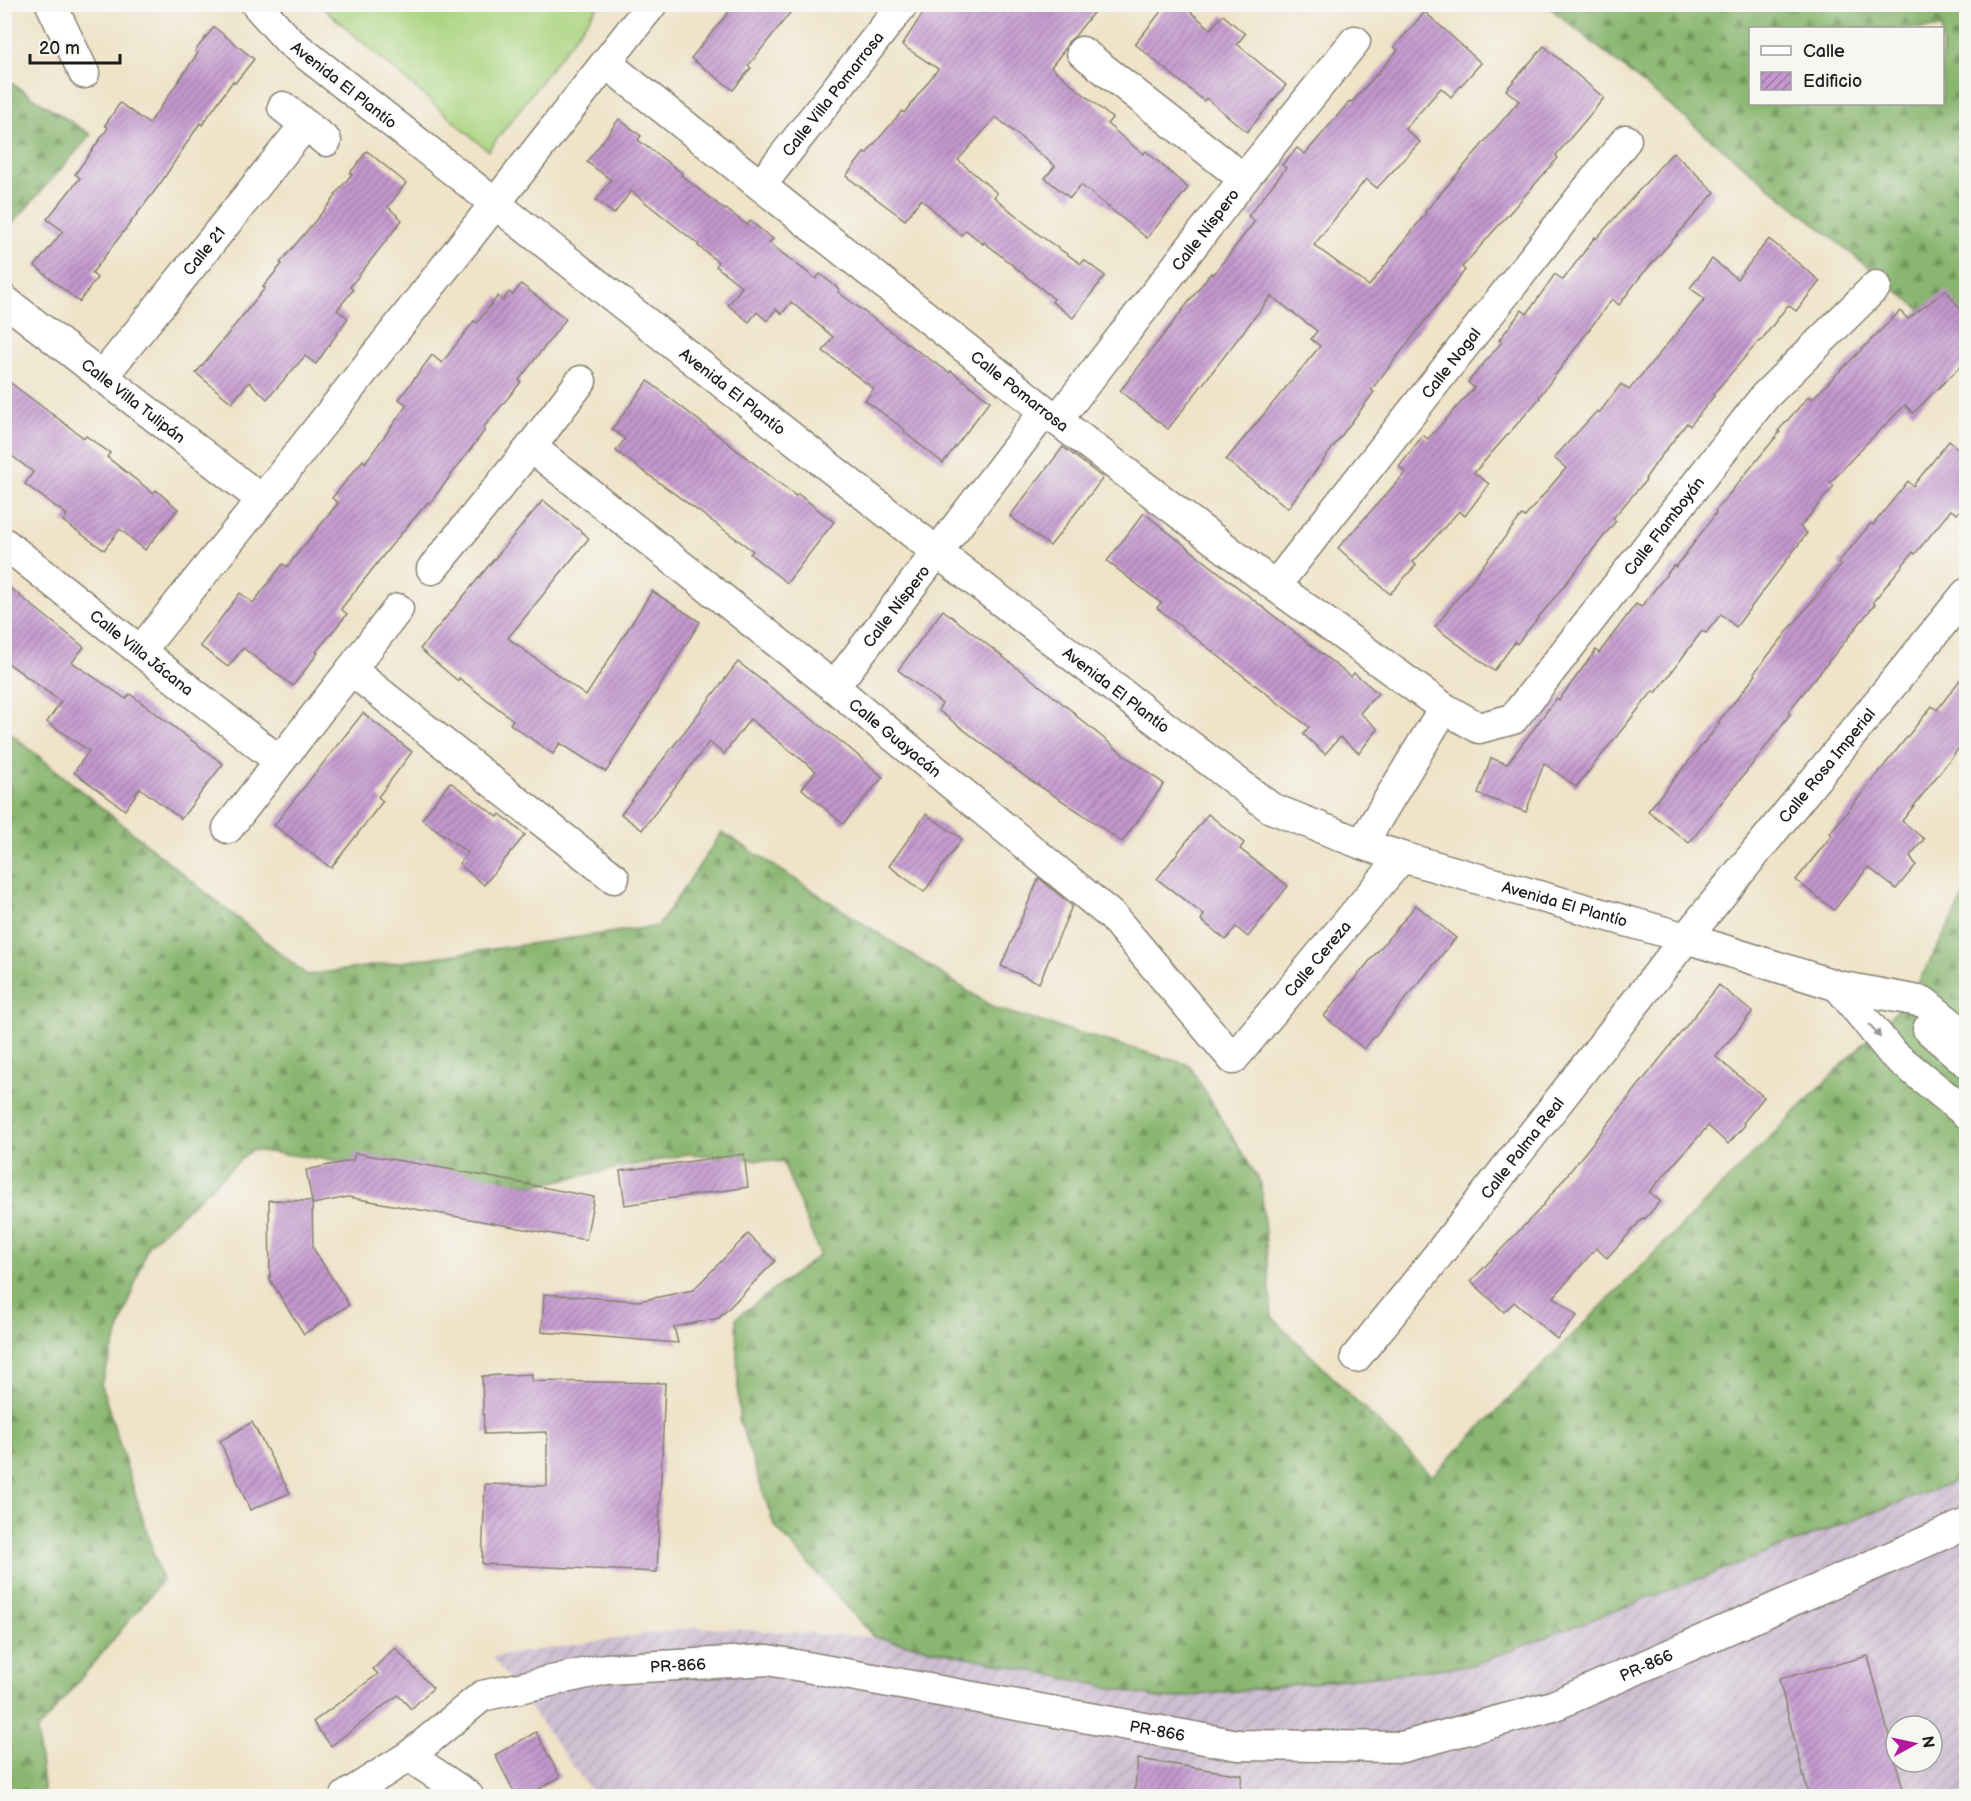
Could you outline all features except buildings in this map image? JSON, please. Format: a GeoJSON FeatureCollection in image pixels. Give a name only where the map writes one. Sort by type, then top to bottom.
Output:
{"type":"FeatureCollection","features":[{"type":"Feature","properties":{"kind":"street"},"geometry":{"type":"LineString","coordinates":[[51,4],[84,73]]}},
{"type":"Feature","properties":{"kind":"street","name":"Avenida El Plantío"},"geometry":{"type":"LineString","coordinates":[[256,4],[289,41],[937,552],[1271,808],[1362,844],[1402,857],[1686,938],[1838,986],[1924,1002],[1966,1036]]}},
{"type":"Feature","properties":{"kind":"street"},"geometry":{"type":"LineString","coordinates":[[141,650],[262,500],[652,4]]}},
{"type":"Feature","properties":{"kind":"street","name":"Calle Villa Pomarrosa"},"geometry":{"type":"LineString","coordinates":[[761,185],[903,4]]}},
{"type":"Feature","properties":{"kind":"street","name":"Calle Níspero"},"geometry":{"type":"LineString","coordinates":[[834,687],[937,552],[1052,415],[1355,41]]}},
{"type":"Feature","properties":{"kind":"street"},"geometry":{"type":"LineString","coordinates":[[1082,52],[1244,179]]}},
{"type":"Feature","properties":{"kind":"street","name":"Calle Pomarrosa"},"geometry":{"type":"LineString","coordinates":[[606,63],[1052,415],[1275,586],[1444,708]]}},
{"type":"Feature","properties":{"kind":"street","name":"Calle 21"},"geometry":{"type":"LineString","coordinates":[[102,377],[305,124]]}},
{"type":"Feature","properties":{"kind":"street","name":"Calle Nogal"},"geometry":{"type":"LineString","coordinates":[[1275,586],[1626,140]]}},
{"type":"Feature","properties":{"kind":"street","name":"Calle Flamboyán"},"geometry":{"type":"LineString","coordinates":[[1444,708],[1479,728],[1513,719],[1765,396],[1876,286]]}},
{"type":"Feature","properties":{"kind":"street","name":"Calle Villa Tulipán"},"geometry":{"type":"LineString","coordinates":[[4,300],[262,500]]}},
{"type":"Feature","properties":{"kind":"street"},"geometry":{"type":"LineString","coordinates":[[432,569],[531,447],[581,381]]}},
{"type":"Feature","properties":{"kind":"street","name":"Calle Guayacán"},"geometry":{"type":"LineString","coordinates":[[531,447],[834,687],[1113,917],[1233,1059]]}},
{"type":"Feature","properties":{"kind":"street","name":"Calle Villa Jácana"},"geometry":{"type":"LineString","coordinates":[[4,543],[279,761]]}},
{"type":"Feature","properties":{"kind":"street","name":"Calle Rosa Imperial"},"geometry":{"type":"LineString","coordinates":[[1686,938],[1966,594]]}},
{"type":"Feature","properties":{"kind":"street"},"geometry":{"type":"LineString","coordinates":[[228,828],[398,609]]}},
{"type":"Feature","properties":{"kind":"street"},"geometry":{"type":"LineString","coordinates":[[351,670],[614,878]]}},
{"type":"Feature","properties":{"kind":"street"},"geometry":{"type":"LineString","coordinates":[[1362,844],[1444,708]]}},
{"type":"Feature","properties":{"kind":"street","name":"Calle Cereza"},"geometry":{"type":"LineString","coordinates":[[1233,1059],[1402,857]]}},
{"type":"Feature","properties":{"kind":"street","name":"Calle Palma Real"},"geometry":{"type":"LineString","coordinates":[[1356,1357],[1686,938]]}},
{"type":"Feature","properties":{"kind":"street"},"geometry":{"type":"LineString","coordinates":[[1838,986],[1892,1053],[1966,1113]]}},
{"type":"Feature","properties":{"kind":"street"},"geometry":{"type":"LineString","coordinates":[[1889,995],[1966,1062]]}},
{"type":"Feature","properties":{"kind":"street","name":"PR-866"},"geometry":{"type":"LineString","coordinates":[[347,1796],[409,1756],[482,1696],[606,1669],[768,1660],[1238,1745],[1402,1747],[1553,1706],[1966,1524]]}},
{"type":"Feature","properties":{"kind":"street"},"geometry":{"type":"LineString","coordinates":[[409,1756],[468,1797]]}},
{"type":"Feature","properties":{"kind":"shaded area"},"geometry":{"type":"Polygon","coordinates":[[[1966,1477],[1966,1796],[595,1796],[492,1657],[695,1627],[874,1637],[1163,1699],[1473,1665],[1966,1477]]]}},
{"type":"Feature","properties":{"kind":"green space"},"geometry":{"type":"Polygon","coordinates":[[[320,5],[599,5],[488,151],[320,5]]]}},
{"type":"Feature","properties":{"kind":"green space"},"geometry":{"type":"Polygon","coordinates":[[[1526,5],[1966,5],[1966,347],[1549,7],[1526,5]]]}},
{"type":"Feature","properties":{"kind":"green space"},"geometry":{"type":"Polygon","coordinates":[[[5,79],[91,135],[5,232],[5,79]]]}},
{"type":"Feature","properties":{"kind":"green space"},"geometry":{"type":"Polygon","coordinates":[[[4,728],[307,975],[658,926],[722,832],[994,1008],[1189,1065],[1261,1184],[1272,1317],[1432,1476],[1911,996],[1966,894],[1966,1477],[1473,1665],[1163,1699],[874,1637],[774,1525],[739,1419],[736,1318],[820,1255],[783,1162],[688,1154],[536,1185],[251,1150],[148,1245],[101,1384],[162,1581],[37,1731],[44,1796],[5,1796],[4,728]]]}}]}
